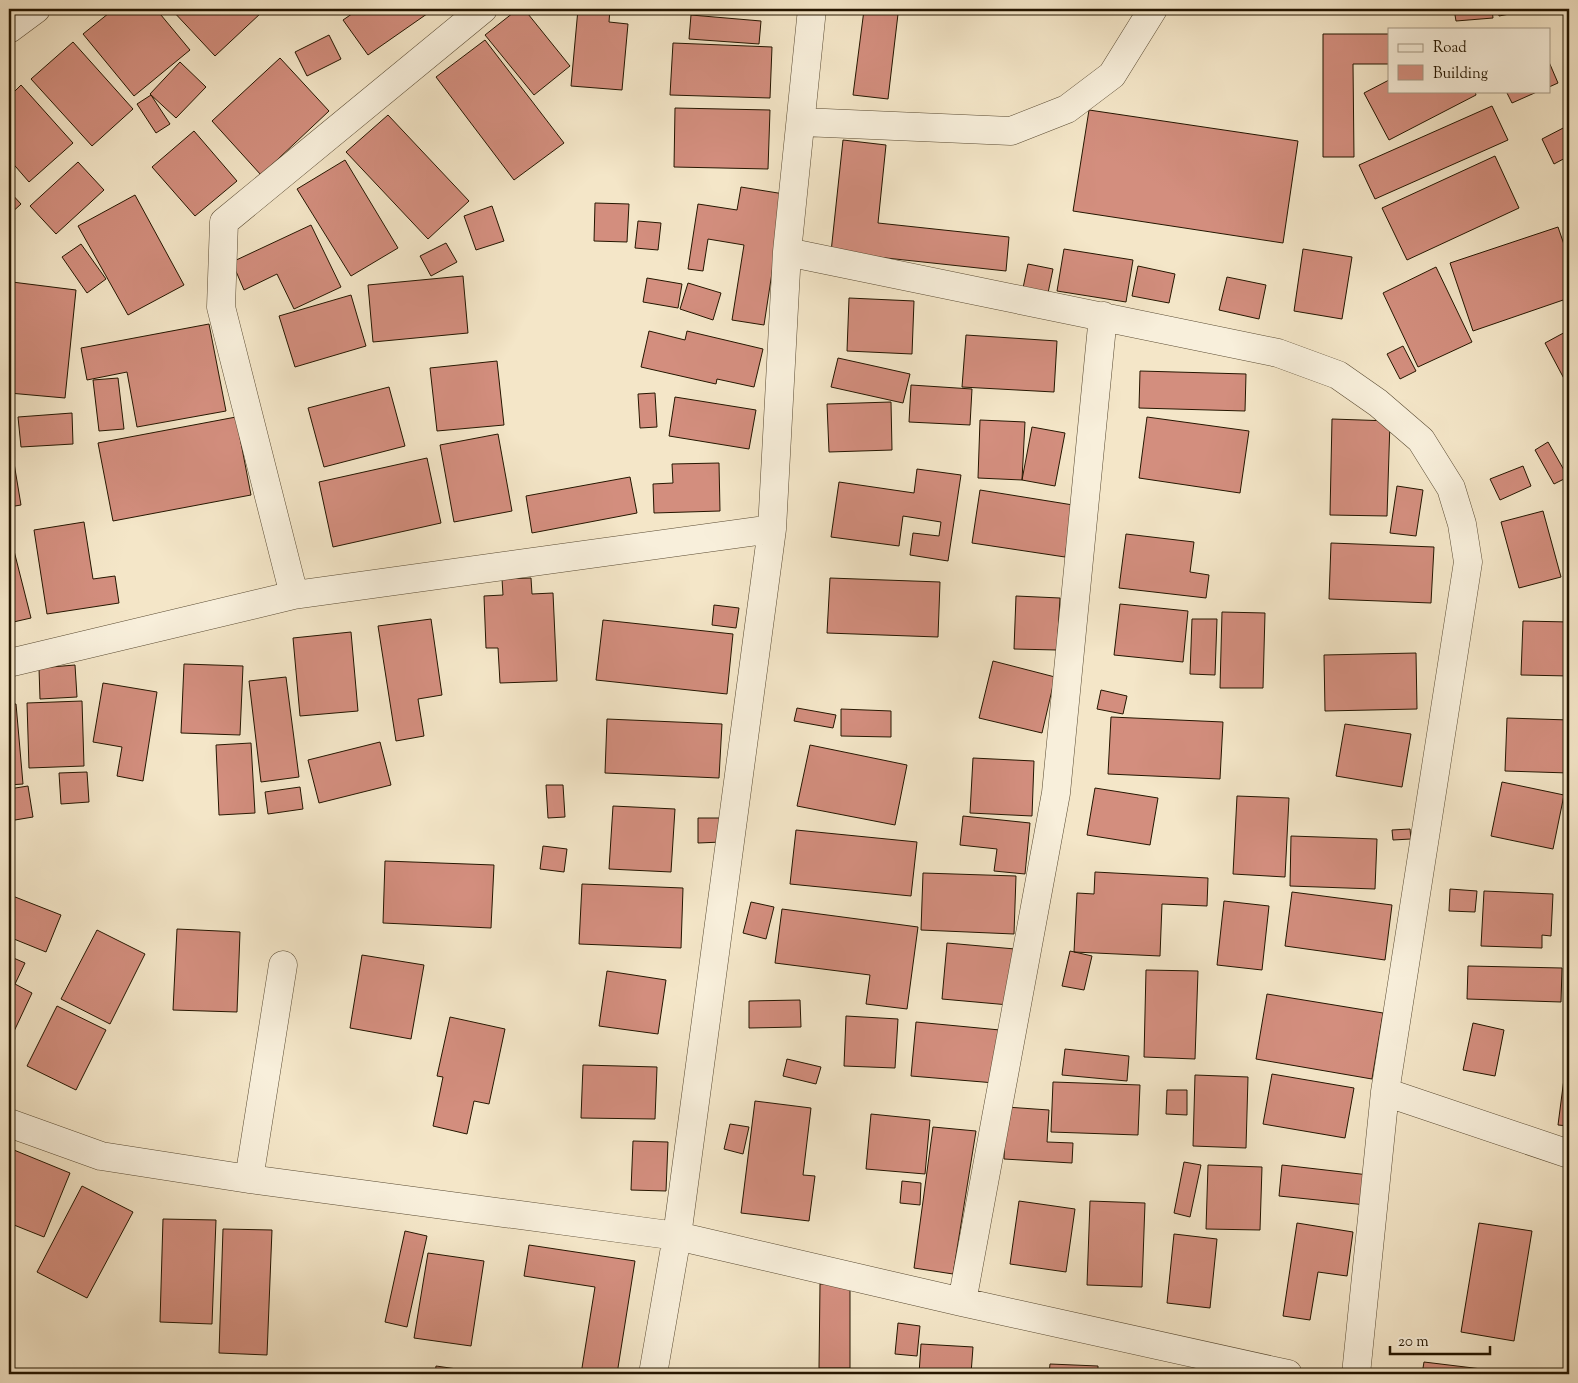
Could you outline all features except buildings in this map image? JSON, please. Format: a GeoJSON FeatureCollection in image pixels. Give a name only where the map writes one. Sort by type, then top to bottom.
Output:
{"type":"FeatureCollection","features":[{"type":"Feature","properties":{"kind":"street"},"geometry":{"type":"LineString","coordinates":[[9,28],[36,9]]}},
{"type":"Feature","properties":{"kind":"street"},"geometry":{"type":"LineString","coordinates":[[294,595],[221,307],[224,222],[483,9]]}},
{"type":"Feature","properties":{"kind":"street"},"geometry":{"type":"LineString","coordinates":[[653,1374],[678,1236],[772,529],[787,252],[802,122],[812,9]]}},
{"type":"Feature","properties":{"kind":"street"},"geometry":{"type":"LineString","coordinates":[[802,122],[1011,131],[1067,109],[1112,76],[1153,9]]}},
{"type":"Feature","properties":{"kind":"street"},"geometry":{"type":"LineString","coordinates":[[787,252],[1278,353],[1338,375],[1378,403],[1421,440],[1451,488],[1462,524],[1468,562],[1385,1092],[1356,1374]]}},
{"type":"Feature","properties":{"kind":"street"},"geometry":{"type":"LineString","coordinates":[[962,1302],[1056,794],[1103,316]]}},
{"type":"Feature","properties":{"kind":"street"},"geometry":{"type":"LineString","coordinates":[[9,663],[294,595],[772,529]]}},
{"type":"Feature","properties":{"kind":"street"},"geometry":{"type":"LineString","coordinates":[[249,1179],[283,965]]}},
{"type":"Feature","properties":{"kind":"street"},"geometry":{"type":"LineString","coordinates":[[1385,1092],[1569,1154]]}},
{"type":"Feature","properties":{"kind":"street"},"geometry":{"type":"LineString","coordinates":[[9,1123],[101,1156],[249,1179],[678,1236],[962,1302],[1288,1374]]}}]}
